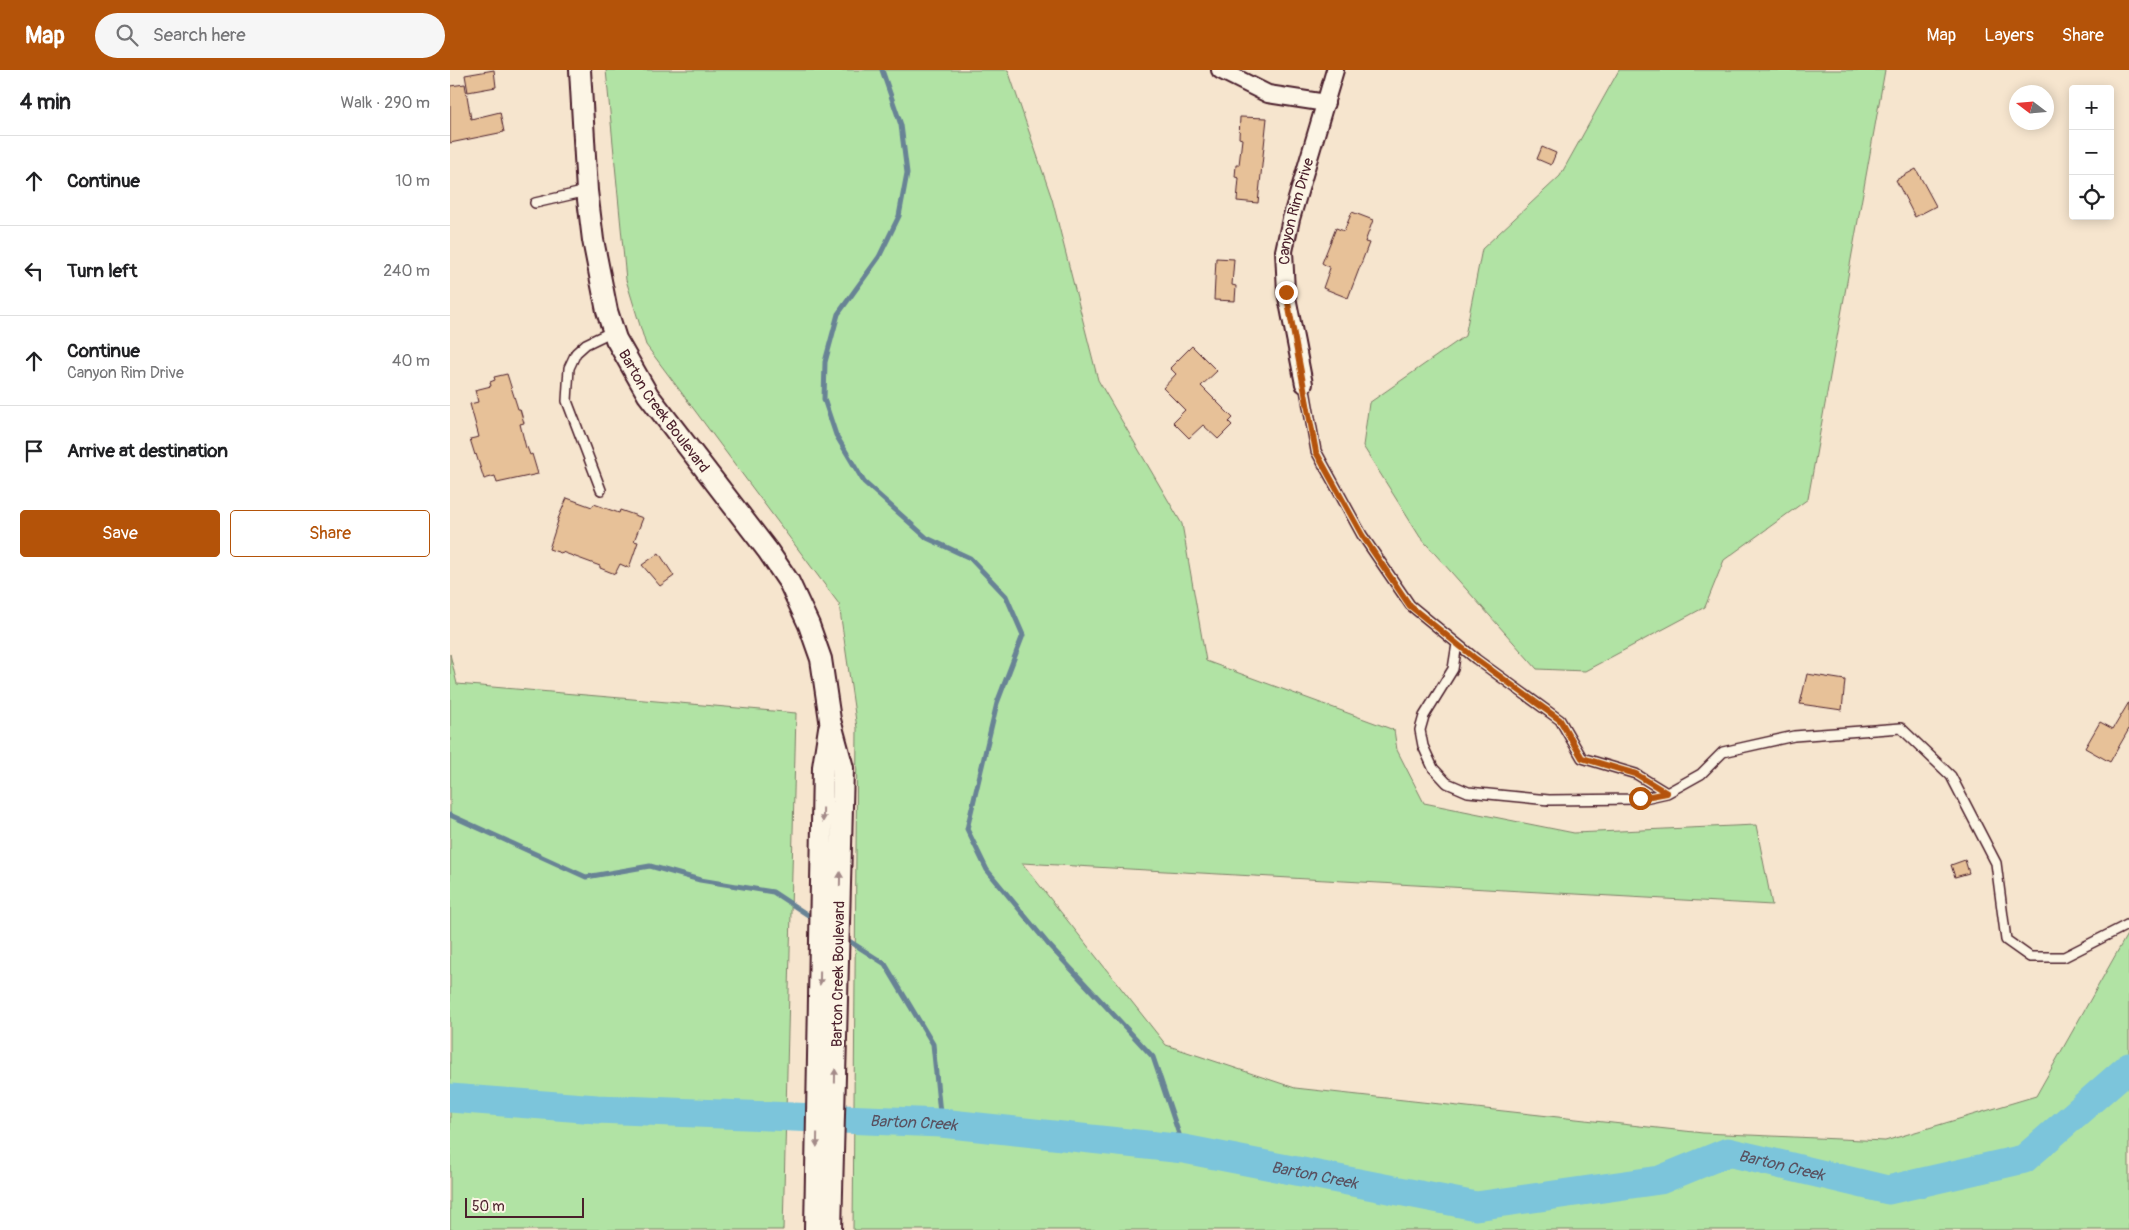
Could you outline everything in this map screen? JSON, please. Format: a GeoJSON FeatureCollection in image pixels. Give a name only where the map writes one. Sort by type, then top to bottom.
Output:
{"type":"FeatureCollection","features":[{"type":"Feature","properties":{"kind":"street","name":"Barton Creek Boulevard"},"geometry":{"type":"LineString","coordinates":[[580,70],[587,191],[598,270],[606,311],[614,331],[630,366],[648,395],[768,551],[789,582],[809,625],[821,659],[830,720],[833,767],[831,1230]]}},
{"type":"Feature","properties":{"kind":"street"},"geometry":{"type":"LineString","coordinates":[[1220,70],[1268,94],[1326,103]]}},
{"type":"Feature","properties":{"kind":"street","name":"Canyon Rim Drive"},"geometry":{"type":"LineString","coordinates":[[1304,384],[1286,292],[1284,252],[1291,219],[1335,70]]}},
{"type":"Feature","properties":{"kind":"street","name":"Barton Creek Boulevard"},"geometry":{"type":"LineString","coordinates":[[815,1230],[833,767]]}},
{"type":"Feature","properties":{"kind":"lane"},"geometry":{"type":"LineString","coordinates":[[535,203],[587,191]]}},
{"type":"Feature","properties":{"kind":"lane"},"geometry":{"type":"LineString","coordinates":[[601,490],[567,401],[569,368],[576,353],[586,344],[614,331]]}},
{"type":"Feature","properties":{"kind":"lane"},"geometry":{"type":"LineString","coordinates":[[1304,384],[1316,452],[1362,535],[1410,606],[1457,644],[1560,720],[1582,758],[1636,774],[1667,793]]}},
{"type":"Feature","properties":{"kind":"lane"},"geometry":{"type":"LineString","coordinates":[[1457,644],[1453,669],[1424,716],[1420,730],[1423,746],[1433,768],[1447,783],[1468,792],[1549,800],[1640,798],[1667,793],[1701,774],[1723,752],[1794,736],[1901,728],[1950,776],[1996,863],[2006,940],[2030,957],[2064,957],[2129,924]]}},
{"type":"Feature","properties":{"kind":"green space"},"geometry":{"type":"Polygon","coordinates":[[[606,70],[1008,70],[1052,199],[1098,380],[1182,524],[1206,661],[1394,730],[1397,750],[1424,803],[1574,833],[1756,825],[1772,905],[1022,863],[1166,1045],[1295,1088],[1703,1133],[1885,1141],[2036,1096],[2129,931],[2129,1230],[853,1230],[857,728],[839,604],[646,345],[626,280],[606,70]]]}},
{"type":"Feature","properties":{"kind":"green space"},"geometry":{"type":"Polygon","coordinates":[[[1619,70],[1885,70],[1808,499],[1724,560],[1705,607],[1585,671],[1537,669],[1420,537],[1363,446],[1369,403],[1465,336],[1482,249],[1560,176],[1619,70]]]}},
{"type":"Feature","properties":{"kind":"green space"},"geometry":{"type":"Polygon","coordinates":[[[450,654],[457,684],[796,713],[783,1230],[450,1230],[450,654]]]}},
{"type":"Feature","properties":{"kind":"building"},"geometry":{"type":"Polygon","coordinates":[[[494,70],[496,87],[468,92],[465,75],[494,70]]]}},
{"type":"Feature","properties":{"kind":"building"},"geometry":{"type":"Polygon","coordinates":[[[465,84],[471,119],[500,112],[504,132],[450,143],[450,86],[465,84]]]}},
{"type":"Feature","properties":{"kind":"building"},"geometry":{"type":"Polygon","coordinates":[[[1240,117],[1267,118],[1258,203],[1237,201],[1239,178],[1235,177],[1236,165],[1239,165],[1242,139],[1239,138],[1240,117]]]}},
{"type":"Feature","properties":{"kind":"building"},"geometry":{"type":"Polygon","coordinates":[[[1542,147],[1556,153],[1551,165],[1537,159],[1542,147]]]}},
{"type":"Feature","properties":{"kind":"building"},"geometry":{"type":"Polygon","coordinates":[[[1916,169],[1936,206],[1915,217],[1896,180],[1916,169]]]}},
{"type":"Feature","properties":{"kind":"building"},"geometry":{"type":"Polygon","coordinates":[[[1352,212],[1373,220],[1365,242],[1369,243],[1348,298],[1323,288],[1330,268],[1322,263],[1336,228],[1344,231],[1352,212]]]}},
{"type":"Feature","properties":{"kind":"building"},"geometry":{"type":"Polygon","coordinates":[[[1216,258],[1234,259],[1232,285],[1236,286],[1235,301],[1214,300],[1216,258]]]}},
{"type":"Feature","properties":{"kind":"building"},"geometry":{"type":"Polygon","coordinates":[[[1192,346],[1217,371],[1201,386],[1233,418],[1229,422],[1232,425],[1218,439],[1203,425],[1189,438],[1173,422],[1185,410],[1163,388],[1176,374],[1170,368],[1192,346]]]}},
{"type":"Feature","properties":{"kind":"building"},"geometry":{"type":"Polygon","coordinates":[[[507,374],[524,423],[520,424],[526,448],[530,455],[532,454],[538,474],[497,483],[495,476],[484,479],[475,455],[470,439],[479,437],[470,404],[478,402],[475,390],[491,386],[490,382],[495,380],[494,377],[507,374]]]}},
{"type":"Feature","properties":{"kind":"building"},"geometry":{"type":"Polygon","coordinates":[[[567,498],[592,507],[594,504],[619,513],[620,510],[643,518],[634,541],[638,542],[629,568],[620,564],[615,574],[600,568],[600,566],[549,549],[557,521],[567,498]]]}},
{"type":"Feature","properties":{"kind":"building"},"geometry":{"type":"Polygon","coordinates":[[[659,553],[674,576],[660,586],[642,565],[659,553]]]}},
{"type":"Feature","properties":{"kind":"building"},"geometry":{"type":"Polygon","coordinates":[[[1807,674],[1845,680],[1842,710],[1800,704],[1807,674]]]}},
{"type":"Feature","properties":{"kind":"building"},"geometry":{"type":"Polygon","coordinates":[[[2129,702],[2129,729],[2110,762],[2085,748],[2100,722],[2113,729],[2129,702]]]}},
{"type":"Feature","properties":{"kind":"building"},"geometry":{"type":"Polygon","coordinates":[[[1965,860],[1969,873],[1955,877],[1951,865],[1965,860]]]}},
{"type":"Feature","properties":{"kind":"waterway"},"geometry":{"type":"LineString","coordinates":[[882,70],[901,125],[907,173],[899,216],[879,257],[838,314],[825,362],[824,399],[836,435],[864,482],[927,538],[970,558],[1006,596],[1023,635],[997,703],[967,829],[987,870],[1048,944],[1153,1057],[1184,1149]]}},
{"type":"Feature","properties":{"kind":"waterway"},"geometry":{"type":"LineString","coordinates":[[450,815],[586,877],[650,866],[700,880],[773,892],[814,919]]}},
{"type":"Feature","properties":{"kind":"waterway"},"geometry":{"type":"LineString","coordinates":[[843,937],[885,964],[933,1044],[941,1123]]}},
{"type":"Feature","properties":{"kind":"waterway","name":"Barton Creek"},"geometry":{"type":"LineString","coordinates":[[450,1098],[597,1109],[941,1123],[1184,1149],[1476,1206],[1660,1180],[1728,1152],[1888,1190],[2024,1159],[2129,1067]]}},
{"type":"Feature","properties":{"kind":"route"},"geometry":{"type":"LineString","coordinates":[[1286,292],[1316,452],[1362,535],[1410,606],[1476,659],[1560,720],[1582,758],[1636,774],[1667,793],[1640,798]]}}]}
